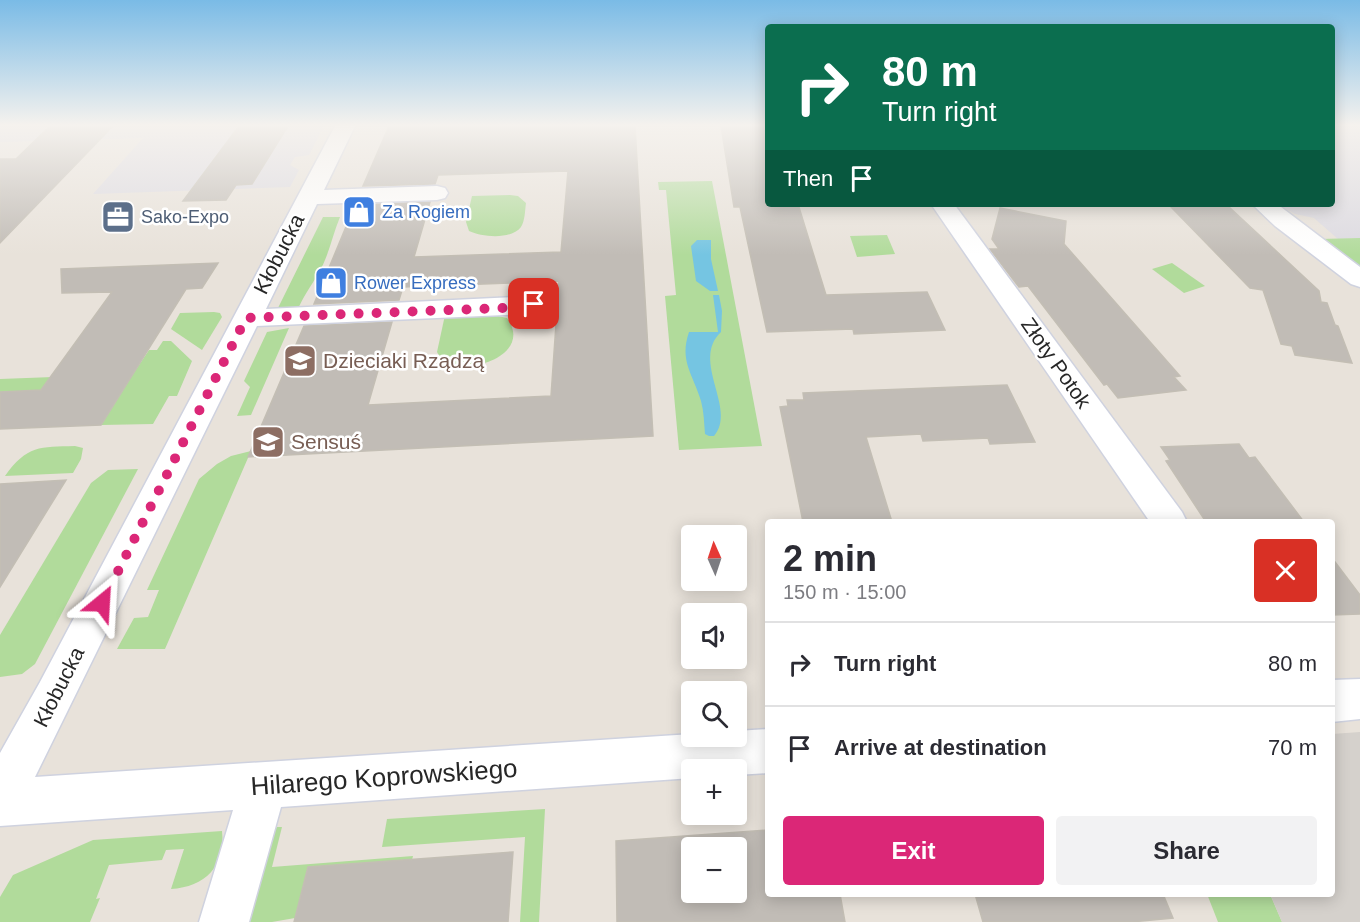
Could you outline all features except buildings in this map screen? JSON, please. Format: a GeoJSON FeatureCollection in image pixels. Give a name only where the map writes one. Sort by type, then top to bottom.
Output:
{"type":"FeatureCollection","features":[{"type":"Feature","properties":{"kind":"street","name":"Kłobucka"},"geometry":{"type":"LineString","coordinates":[[0,800],[323,169]]}},
{"type":"Feature","properties":{"kind":"street"},"geometry":{"type":"LineString","coordinates":[[309,197],[437,193]]}},
{"type":"Feature","properties":{"kind":"street","name":"Złoty Potok"},"geometry":{"type":"LineString","coordinates":[[944,207],[1167,519]]}},
{"type":"Feature","properties":{"kind":"street"},"geometry":{"type":"LineString","coordinates":[[1267,207],[1360,279]]}},
{"type":"Feature","properties":{"kind":"street"},"geometry":{"type":"LineString","coordinates":[[246,318],[503,308],[534,304]]}},
{"type":"Feature","properties":{"kind":"street"},"geometry":{"type":"LineString","coordinates":[[1335,701],[1360,699]]}},
{"type":"Feature","properties":{"kind":"street","name":"Hilarego Koprowskiego"},"geometry":{"type":"LineString","coordinates":[[0,800],[765,751]]}},
{"type":"Feature","properties":{"kind":"street"},"geometry":{"type":"LineString","coordinates":[[224,922],[264,784]]}},
{"type":"Feature","properties":{"kind":"shaded area"},"geometry":{"type":"Polygon","coordinates":[[[115,169],[299,170],[290,187],[93,194],[115,169]]]}},
{"type":"Feature","properties":{"kind":"shaded area"},"geometry":{"type":"Polygon","coordinates":[[[1335,169],[1360,169],[1360,238],[1338,239],[1314,218],[1295,214],[1283,207],[1335,207],[1335,169]]]}},
{"type":"Feature","properties":{"kind":"shaded area"},"geometry":{"type":"Polygon","coordinates":[[[1360,732],[1360,922],[1282,922],[1271,897],[1335,897],[1335,734],[1360,732]]]}},
{"type":"Feature","properties":{"kind":"green space"},"geometry":{"type":"Polygon","coordinates":[[[712,181],[762,446],[679,450],[665,296],[676,295],[666,190],[659,190],[658,182],[712,181]]]}},
{"type":"Feature","properties":{"kind":"green space"},"geometry":{"type":"Polygon","coordinates":[[[472,196],[518,196],[526,203],[521,227],[504,236],[481,235],[469,231],[466,222],[472,196]]]}},
{"type":"Feature","properties":{"kind":"green space"},"geometry":{"type":"Polygon","coordinates":[[[323,217],[340,217],[322,267],[297,311],[280,310],[278,308],[323,217]]]}},
{"type":"Feature","properties":{"kind":"green space"},"geometry":{"type":"Polygon","coordinates":[[[887,235],[895,254],[857,257],[850,236],[887,235]]]}},
{"type":"Feature","properties":{"kind":"green space"},"geometry":{"type":"Polygon","coordinates":[[[1360,238],[1360,270],[1319,239],[1360,238]]]}},
{"type":"Feature","properties":{"kind":"green space"},"geometry":{"type":"Polygon","coordinates":[[[1172,263],[1205,286],[1184,293],[1152,269],[1172,263]]]}},
{"type":"Feature","properties":{"kind":"green space"},"geometry":{"type":"Polygon","coordinates":[[[180,313],[220,313],[222,317],[202,350],[171,329],[180,313]]]}},
{"type":"Feature","properties":{"kind":"green space"},"geometry":{"type":"Polygon","coordinates":[[[445,315],[493,315],[507,318],[513,332],[511,345],[502,355],[489,362],[458,365],[446,361],[437,352],[445,315]]]}},
{"type":"Feature","properties":{"kind":"green space"},"geometry":{"type":"Polygon","coordinates":[[[289,328],[251,415],[237,416],[250,387],[244,381],[267,332],[289,328]]]}},
{"type":"Feature","properties":{"kind":"green space"},"geometry":{"type":"Polygon","coordinates":[[[163,341],[171,341],[192,361],[177,396],[169,396],[153,424],[101,425],[125,387],[0,392],[0,379],[133,374],[149,350],[157,350],[163,341]]]}},
{"type":"Feature","properties":{"kind":"green space"},"geometry":{"type":"Polygon","coordinates":[[[75,446],[83,448],[81,459],[73,473],[5,476],[20,458],[35,450],[75,446]]]}},
{"type":"Feature","properties":{"kind":"green space"},"geometry":{"type":"Polygon","coordinates":[[[251,451],[165,649],[117,649],[134,618],[148,617],[159,590],[147,590],[199,479],[231,456],[251,451]]]}},
{"type":"Feature","properties":{"kind":"green space"},"geometry":{"type":"Polygon","coordinates":[[[138,469],[35,664],[22,674],[0,677],[0,635],[91,483],[108,470],[138,469]]]}},
{"type":"Feature","properties":{"kind":"green space"},"geometry":{"type":"Polygon","coordinates":[[[545,809],[539,922],[520,922],[525,837],[382,847],[387,819],[545,809]]]}},
{"type":"Feature","properties":{"kind":"green space"},"geometry":{"type":"Polygon","coordinates":[[[277,827],[282,827],[272,867],[413,856],[412,860],[308,867],[295,918],[272,922],[245,922],[273,833],[277,827]]]}},
{"type":"Feature","properties":{"kind":"green space"},"geometry":{"type":"Polygon","coordinates":[[[222,831],[217,864],[203,879],[194,884],[171,889],[184,849],[166,850],[162,860],[109,865],[96,899],[100,898],[90,922],[0,922],[0,897],[13,875],[93,840],[222,831]]]}},
{"type":"Feature","properties":{"kind":"green space"},"geometry":{"type":"Polygon","coordinates":[[[1208,897],[1271,897],[1282,922],[1218,922],[1208,897]]]}},
{"type":"Feature","properties":{"kind":"water"},"geometry":{"type":"Polygon","coordinates":[[[697,240],[711,240],[711,259],[718,291],[710,291],[696,281],[691,246],[697,240]]]}},
{"type":"Feature","properties":{"kind":"water"},"geometry":{"type":"Polygon","coordinates":[[[713,295],[719,295],[722,311],[721,332],[713,344],[710,357],[721,412],[720,425],[714,436],[709,436],[705,434],[702,405],[686,359],[686,342],[689,332],[718,332],[713,295]]]}},
{"type":"Feature","properties":{"kind":"place","name":"Za Rogiem"},"geometry":{"type":"Point","coordinates":[359,212]}},
{"type":"Feature","properties":{"kind":"place","name":"Sako-Expo"},"geometry":{"type":"Point","coordinates":[118,217]}},
{"type":"Feature","properties":{"kind":"place","name":"Rower Express"},"geometry":{"type":"Point","coordinates":[331,283]}},
{"type":"Feature","properties":{"kind":"place","name":"Dzieciaki Rządzą"},"geometry":{"type":"Point","coordinates":[300,361]}},
{"type":"Feature","properties":{"kind":"place","name":"Sensuś"},"geometry":{"type":"Point","coordinates":[268,442]}},
{"type":"Feature","properties":{"kind":"route"},"geometry":{"type":"LineString","coordinates":[[102,603],[246,318],[503,308],[534,304]]}}]}
